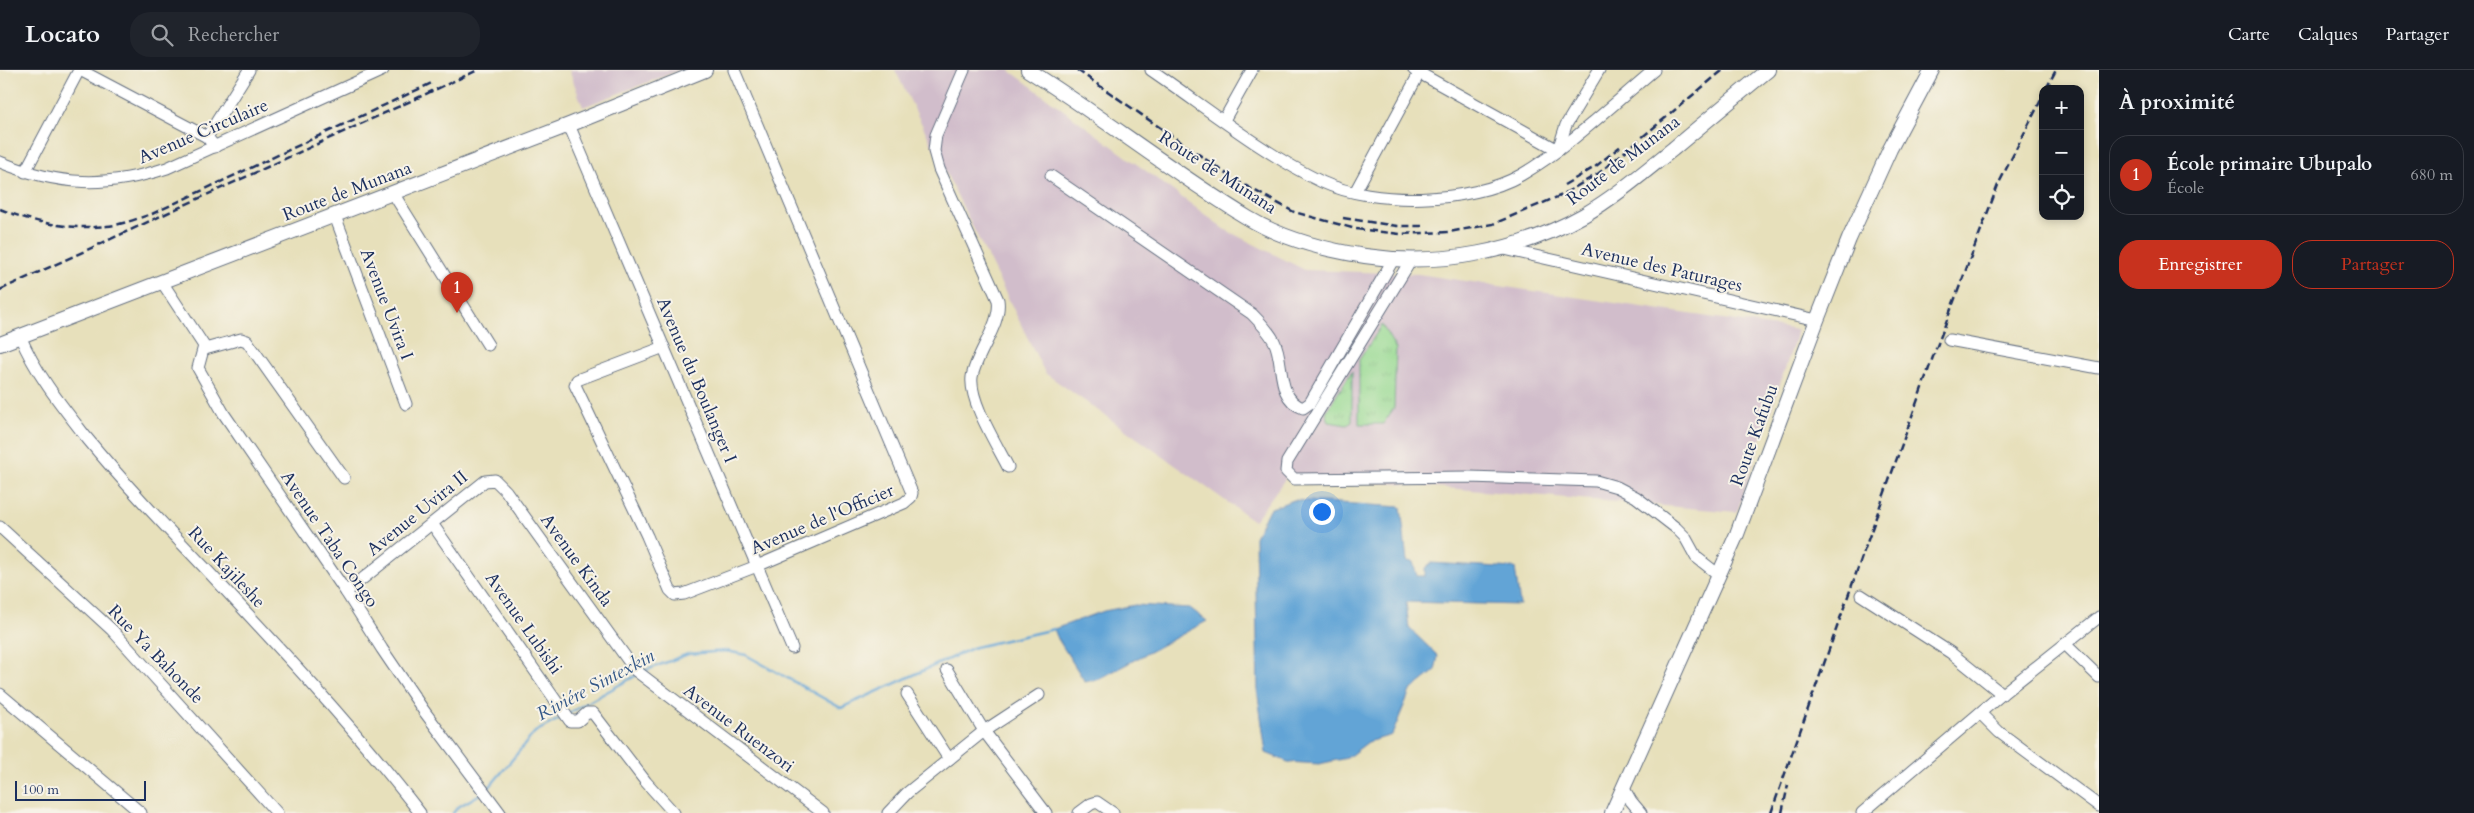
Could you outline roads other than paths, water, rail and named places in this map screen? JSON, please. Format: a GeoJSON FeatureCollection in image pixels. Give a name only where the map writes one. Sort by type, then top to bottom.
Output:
{"type":"FeatureCollection","features":[{"type":"Feature","properties":{"kind":"main road","name":"Route de Munana"},"geometry":{"type":"LineString","coordinates":[[0,344],[335,216],[705,70]]}},
{"type":"Feature","properties":{"kind":"main road","name":"Route de Munana"},"geometry":{"type":"LineString","coordinates":[[1028,70],[1249,219],[1295,240],[1338,252],[1393,260],[1462,256],[1500,248],[1561,227],[1610,198],[1768,70]]}},
{"type":"Feature","properties":{"kind":"main road","name":"Route Kafubu"},"geometry":{"type":"LineString","coordinates":[[1612,813],[1737,534],[1849,239],[1890,149],[1932,70]]}},
{"type":"Feature","properties":{"kind":"street"},"geometry":{"type":"LineString","coordinates":[[26,172],[79,70],[207,137],[215,147]]}},
{"type":"Feature","properties":{"kind":"street"},"geometry":{"type":"LineString","coordinates":[[207,137],[250,70]]}},
{"type":"Feature","properties":{"kind":"street","name":"Avenue Circulaire"},"geometry":{"type":"LineString","coordinates":[[0,162],[26,172],[68,181],[100,182],[135,178],[167,168],[383,70]]}},
{"type":"Feature","properties":{"kind":"street","name":"Avenue de l'Officier"},"geometry":{"type":"LineString","coordinates":[[664,347],[577,380],[576,390],[640,520],[670,590],[679,596],[757,566],[910,499],[912,493],[734,70]]}},
{"type":"Feature","properties":{"kind":"street"},"geometry":{"type":"LineString","coordinates":[[964,70],[936,135],[934,151],[938,169],[998,300],[998,311],[975,367],[972,386],[977,402],[1008,467]]}},
{"type":"Feature","properties":{"kind":"street"},"geometry":{"type":"LineString","coordinates":[[1152,70],[1281,159],[1323,182],[1355,192],[1416,199],[1459,196],[1519,176],[1558,150],[1654,70]]}},
{"type":"Feature","properties":{"kind":"street"},"geometry":{"type":"LineString","coordinates":[[1224,120],[1252,70]]}},
{"type":"Feature","properties":{"kind":"street"},"geometry":{"type":"LineString","coordinates":[[1355,192],[1418,71],[1558,150]]}},
{"type":"Feature","properties":{"kind":"street"},"geometry":{"type":"LineString","coordinates":[[1558,150],[1566,125],[1596,71]]}},
{"type":"Feature","properties":{"kind":"street","name":"Avenue du Boulanger I"},"geometry":{"type":"LineString","coordinates":[[569,125],[792,648]]}},
{"type":"Feature","properties":{"kind":"street"},"geometry":{"type":"LineString","coordinates":[[1050,176],[1252,314],[1275,342],[1284,388],[1294,405],[1304,408],[1310,403],[1393,260]]}},
{"type":"Feature","properties":{"kind":"street"},"geometry":{"type":"LineString","coordinates":[[393,193],[488,345]]}},
{"type":"Feature","properties":{"kind":"street","name":"Avenue Uvira I"},"geometry":{"type":"LineString","coordinates":[[335,216],[406,404]]}},
{"type":"Feature","properties":{"kind":"street","name":"Avenue des Paturages"},"geometry":{"type":"LineString","coordinates":[[1500,248],[1817,320]]}},
{"type":"Feature","properties":{"kind":"street"},"geometry":{"type":"LineString","coordinates":[[1411,260],[1287,462],[1286,471],[1294,479],[1469,477],[1596,481],[1617,487],[1636,497],[1676,528],[1685,537],[1696,557],[1719,575]]}},
{"type":"Feature","properties":{"kind":"street"},"geometry":{"type":"LineString","coordinates":[[162,282],[205,349],[241,339],[248,341],[344,478]]}},
{"type":"Feature","properties":{"kind":"street","name":"Rue Kajileshe"},"geometry":{"type":"LineString","coordinates":[[20,336],[32,363],[54,395],[121,480],[332,707],[420,813]]}},
{"type":"Feature","properties":{"kind":"street"},"geometry":{"type":"LineString","coordinates":[[1949,340],[2099,368]]}},
{"type":"Feature","properties":{"kind":"street","name":"Avenue Taba Congo"},"geometry":{"type":"LineString","coordinates":[[205,349],[198,366],[215,399],[424,711],[498,810]]}},
{"type":"Feature","properties":{"kind":"street","name":"Avenue Kinda"},"geometry":{"type":"LineString","coordinates":[[485,481],[495,480],[506,491],[634,670]]}},
{"type":"Feature","properties":{"kind":"street","name":"Avenue Uvira II"},"geometry":{"type":"LineString","coordinates":[[346,592],[485,481]]}},
{"type":"Feature","properties":{"kind":"street","name":"Avenue Lubishi"},"geometry":{"type":"LineString","coordinates":[[433,524],[570,721],[574,722],[587,712],[593,713],[646,782],[674,813]]}},
{"type":"Feature","properties":{"kind":"street","name":"Rue Ya Bahonde"},"geometry":{"type":"LineString","coordinates":[[0,527],[112,630],[277,813]]}},
{"type":"Feature","properties":{"kind":"street"},"geometry":{"type":"LineString","coordinates":[[1861,595],[1951,653],[2002,694]]}},
{"type":"Feature","properties":{"kind":"street"},"geometry":{"type":"LineString","coordinates":[[1862,813],[2002,694],[2099,617]]}},
{"type":"Feature","properties":{"kind":"street"},"geometry":{"type":"LineString","coordinates":[[2065,644],[2099,677]]}},
{"type":"Feature","properties":{"kind":"street","name":"Avenue Ruenzori"},"geometry":{"type":"LineString","coordinates":[[634,670],[823,813]]}},
{"type":"Feature","properties":{"kind":"street"},"geometry":{"type":"LineString","coordinates":[[947,670],[984,731],[1046,813]]}},
{"type":"Feature","properties":{"kind":"street"},"geometry":{"type":"LineString","coordinates":[[0,694],[141,813]]}},
{"type":"Feature","properties":{"kind":"street"},"geometry":{"type":"LineString","coordinates":[[907,694],[949,759]]}},
{"type":"Feature","properties":{"kind":"street"},"geometry":{"type":"LineString","coordinates":[[888,813],[907,793],[984,731],[1039,695]]}},
{"type":"Feature","properties":{"kind":"street"},"geometry":{"type":"LineString","coordinates":[[1980,713],[1998,732],[2099,806]]}},
{"type":"Feature","properties":{"kind":"street"},"geometry":{"type":"LineString","coordinates":[[1623,787],[1641,813]]}},
{"type":"Feature","properties":{"kind":"street"},"geometry":{"type":"LineString","coordinates":[[1079,813],[1091,804],[1100,804],[1113,813]]}},
{"type":"Feature","properties":{"kind":"water"},"geometry":{"type":"Polygon","coordinates":[[[1293,500],[1401,507],[1407,561],[1413,562],[1417,576],[1425,576],[1425,568],[1431,563],[1515,568],[1520,605],[1406,602],[1409,628],[1438,656],[1435,671],[1410,691],[1392,735],[1368,742],[1347,758],[1319,764],[1288,762],[1266,753],[1258,696],[1255,537],[1269,509],[1293,500]]]}},
{"type":"Feature","properties":{"kind":"water"},"geometry":{"type":"Polygon","coordinates":[[[1135,605],[1190,608],[1207,621],[1099,679],[1085,682],[1058,639],[1054,629],[1104,611],[1135,605]]]}},
{"type":"Feature","properties":{"kind":"waterway","name":"Riviére Sintexkin"},"geometry":{"type":"LineString","coordinates":[[644,671],[688,654],[726,651],[746,655],[841,708],[975,647],[1054,629]]}},
{"type":"Feature","properties":{"kind":"waterway","name":"Riviére Sintexkin"},"geometry":{"type":"LineString","coordinates":[[569,713],[637,675]]}},
{"type":"Feature","properties":{"kind":"waterway","name":"Riviére Sintexkin"},"geometry":{"type":"LineString","coordinates":[[487,790],[535,732],[563,717]]}},
{"type":"Feature","properties":{"kind":"waterway","name":"Riviére Sintexkin"},"geometry":{"type":"LineString","coordinates":[[453,813],[458,807],[482,793]]}},
{"type":"Feature","properties":{"kind":"railway"},"geometry":{"type":"LineString","coordinates":[[0,290],[478,70]]}},
{"type":"Feature","properties":{"kind":"railway"},"geometry":{"type":"LineString","coordinates":[[1077,70],[1237,181],[1294,212],[1356,229],[1400,234],[1449,232],[1493,224],[1562,195],[1599,173],[1723,70]]}},
{"type":"Feature","properties":{"kind":"railway"},"geometry":{"type":"LineString","coordinates":[[2048,85],[2056,70]]}},
{"type":"Feature","properties":{"kind":"railway"},"geometry":{"type":"LineString","coordinates":[[0,209],[39,222],[66,226],[93,227],[124,223],[152,214],[434,82]]}},
{"type":"Feature","properties":{"kind":"railway"},"geometry":{"type":"LineString","coordinates":[[1771,813],[1934,354],[1998,185],[2039,104]]}},
{"type":"Feature","properties":{"kind":"railway"},"geometry":{"type":"LineString","coordinates":[[1564,185],[1595,167],[1622,145]]}},
{"type":"Feature","properties":{"kind":"railway"},"geometry":{"type":"LineString","coordinates":[[1343,218],[1397,226],[1422,226]]}},
{"type":"Feature","properties":{"kind":"railway"},"geometry":{"type":"LineString","coordinates":[[1782,813],[1788,785]]}},
{"type":"Feature","properties":{"kind":"place","name":"École primaire Ubupalo"},"geometry":{"type":"Point","coordinates":[457,313]}}]}
